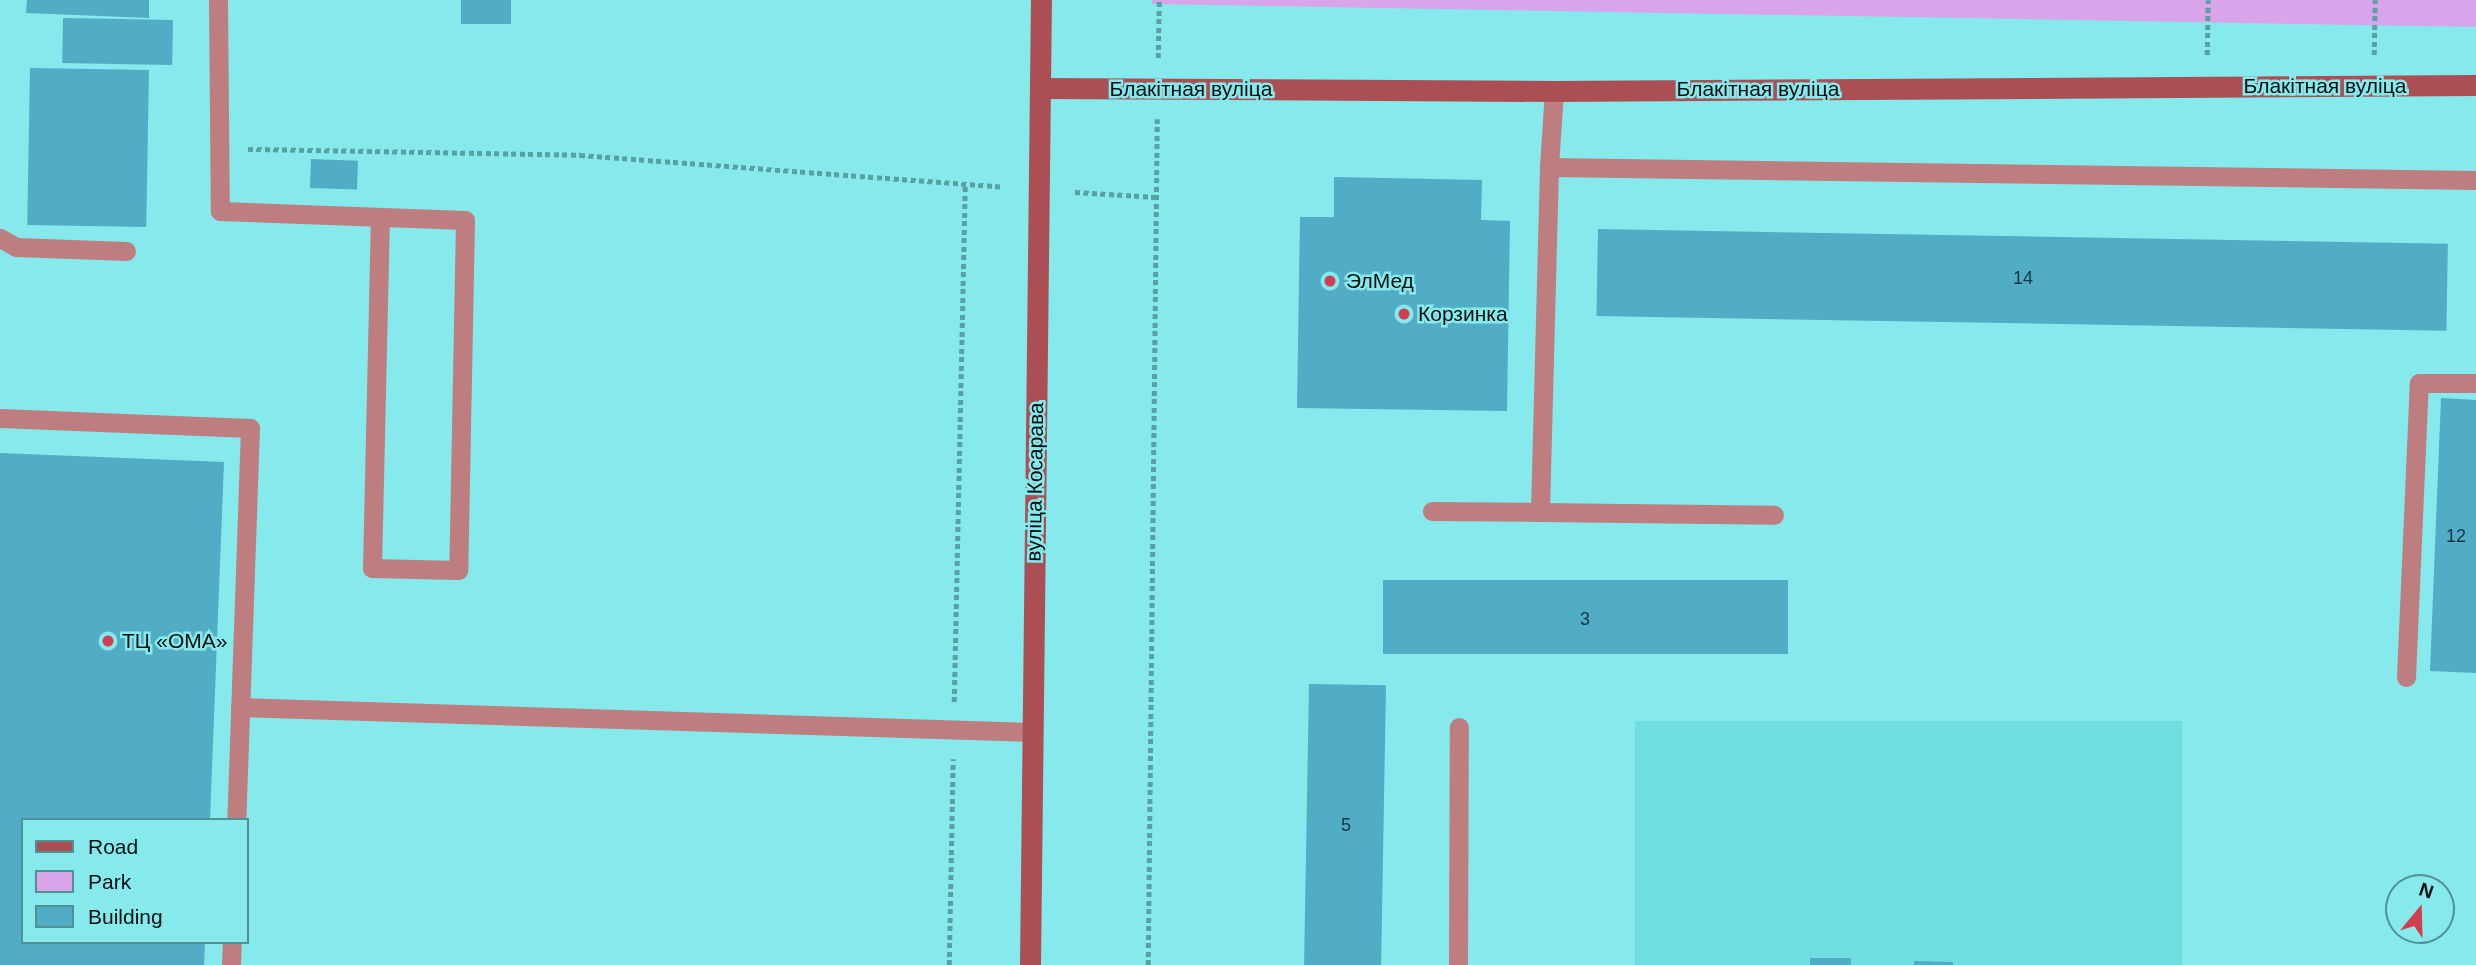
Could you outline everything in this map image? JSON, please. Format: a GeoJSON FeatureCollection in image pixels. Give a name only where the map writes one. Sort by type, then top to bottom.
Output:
{"type":"FeatureCollection","features":[{"type":"Feature","properties":{"kind":"street","name":"вуліца Косарава"},"geometry":{"type":"LineString","coordinates":[[1030,965],[1041,0]]}},
{"type":"Feature","properties":{"kind":"street","name":"Блакітная вуліца"},"geometry":{"type":"LineString","coordinates":[[1041,88],[1554,91],[2476,85]]}},
{"type":"Feature","properties":{"kind":"lane"},"geometry":{"type":"LineString","coordinates":[[218,0],[220,211],[466,220],[458,570],[372,568],[380,217]]}},
{"type":"Feature","properties":{"kind":"lane"},"geometry":{"type":"LineString","coordinates":[[1540,512],[1549,167],[1554,91]]}},
{"type":"Feature","properties":{"kind":"lane"},"geometry":{"type":"LineString","coordinates":[[1549,167],[2476,180]]}},
{"type":"Feature","properties":{"kind":"lane"},"geometry":{"type":"LineString","coordinates":[[0,238],[16,247],[126,251]]}},
{"type":"Feature","properties":{"kind":"lane"},"geometry":{"type":"LineString","coordinates":[[2406,677],[2418,383],[2476,383]]}},
{"type":"Feature","properties":{"kind":"lane"},"geometry":{"type":"LineString","coordinates":[[0,418],[250,428],[236,818]]}},
{"type":"Feature","properties":{"kind":"lane"},"geometry":{"type":"LineString","coordinates":[[1432,511],[1774,515]]}},
{"type":"Feature","properties":{"kind":"lane"},"geometry":{"type":"LineString","coordinates":[[240,707],[1031,732]]}},
{"type":"Feature","properties":{"kind":"lane"},"geometry":{"type":"LineString","coordinates":[[1458,965],[1459,727]]}},
{"type":"Feature","properties":{"kind":"lane"},"geometry":{"type":"LineString","coordinates":[[231,965],[232,944]]}},
{"type":"Feature","properties":{"kind":"path"},"geometry":{"type":"LineString","coordinates":[[1148,965],[1159,0]]}},
{"type":"Feature","properties":{"kind":"path"},"geometry":{"type":"LineString","coordinates":[[2207,86],[2208,0]]}},
{"type":"Feature","properties":{"kind":"path"},"geometry":{"type":"LineString","coordinates":[[2374,86],[2375,0]]}},
{"type":"Feature","properties":{"kind":"path"},"geometry":{"type":"LineString","coordinates":[[219,148],[580,155],[1004,187]]}},
{"type":"Feature","properties":{"kind":"path"},"geometry":{"type":"LineString","coordinates":[[949,965],[965,185]]}},
{"type":"Feature","properties":{"kind":"path"},"geometry":{"type":"LineString","coordinates":[[1075,192],[1156,197]]}},
{"type":"Feature","properties":{"kind":"shaded area"},"geometry":{"type":"Polygon","coordinates":[[[1635,721],[2182,721],[2182,965],[1635,965],[1635,721]]]}},
{"type":"Feature","properties":{"kind":"green space"},"geometry":{"type":"Polygon","coordinates":[[[1152,0],[2476,0],[2476,27],[1152,4],[1152,0]]]}},
{"type":"Feature","properties":{"kind":"building"},"geometry":{"type":"Polygon","coordinates":[[[27,0],[149,0],[149,18],[26,13],[27,0]]]}},
{"type":"Feature","properties":{"kind":"building"},"geometry":{"type":"Polygon","coordinates":[[[461,0],[511,0],[511,24],[461,24],[461,0]]]}},
{"type":"Feature","properties":{"kind":"building"},"geometry":{"type":"Polygon","coordinates":[[[63,18],[173,20],[172,65],[62,63],[63,18]]]}},
{"type":"Feature","properties":{"kind":"building"},"geometry":{"type":"Polygon","coordinates":[[[30,68],[149,70],[146,227],[27,225],[30,68]]]}},
{"type":"Feature","properties":{"kind":"building"},"geometry":{"type":"Polygon","coordinates":[[[311,159],[358,161],[357,190],[310,188],[311,159]]]}},
{"type":"Feature","properties":{"kind":"building","name":"Корзинка"},"geometry":{"type":"Polygon","coordinates":[[[1334,177],[1482,180],[1481,220],[1510,221],[1507,411],[1297,408],[1300,217],[1334,217],[1334,177]]]}},
{"type":"Feature","properties":{"kind":"building"},"geometry":{"type":"Polygon","coordinates":[[[1598,229],[2448,244],[2446,331],[1596,316],[1598,229]]]}},
{"type":"Feature","properties":{"kind":"building"},"geometry":{"type":"Polygon","coordinates":[[[2441,398],[2476,400],[2476,673],[2430,671],[2441,398]]]}},
{"type":"Feature","properties":{"kind":"building","name":"ТЦ «ОМА»"},"geometry":{"type":"Polygon","coordinates":[[[0,453],[224,462],[210,818],[21,818],[21,944],[205,944],[204,965],[0,965],[0,453]]]}},
{"type":"Feature","properties":{"kind":"building"},"geometry":{"type":"Polygon","coordinates":[[[1383,580],[1788,580],[1788,654],[1383,654],[1383,580]]]}},
{"type":"Feature","properties":{"kind":"building"},"geometry":{"type":"Polygon","coordinates":[[[1309,684],[1386,685],[1381,965],[1304,965],[1309,684]]]}},
{"type":"Feature","properties":{"kind":"building"},"geometry":{"type":"Polygon","coordinates":[[[1810,958],[1851,958],[1851,965],[1810,965],[1810,958]]]}},
{"type":"Feature","properties":{"kind":"building"},"geometry":{"type":"Polygon","coordinates":[[[1914,961],[1953,962],[1953,965],[1914,965],[1914,961]]]}},
{"type":"Feature","properties":{"kind":"place","name":"ЭлМед"},"geometry":{"type":"Point","coordinates":[1330,281]}},
{"type":"Feature","properties":{"kind":"place","name":"Корзинка"},"geometry":{"type":"Point","coordinates":[1404,314]}},
{"type":"Feature","properties":{"kind":"place","name":"ТЦ «ОМА»"},"geometry":{"type":"Point","coordinates":[108,641]}}]}
